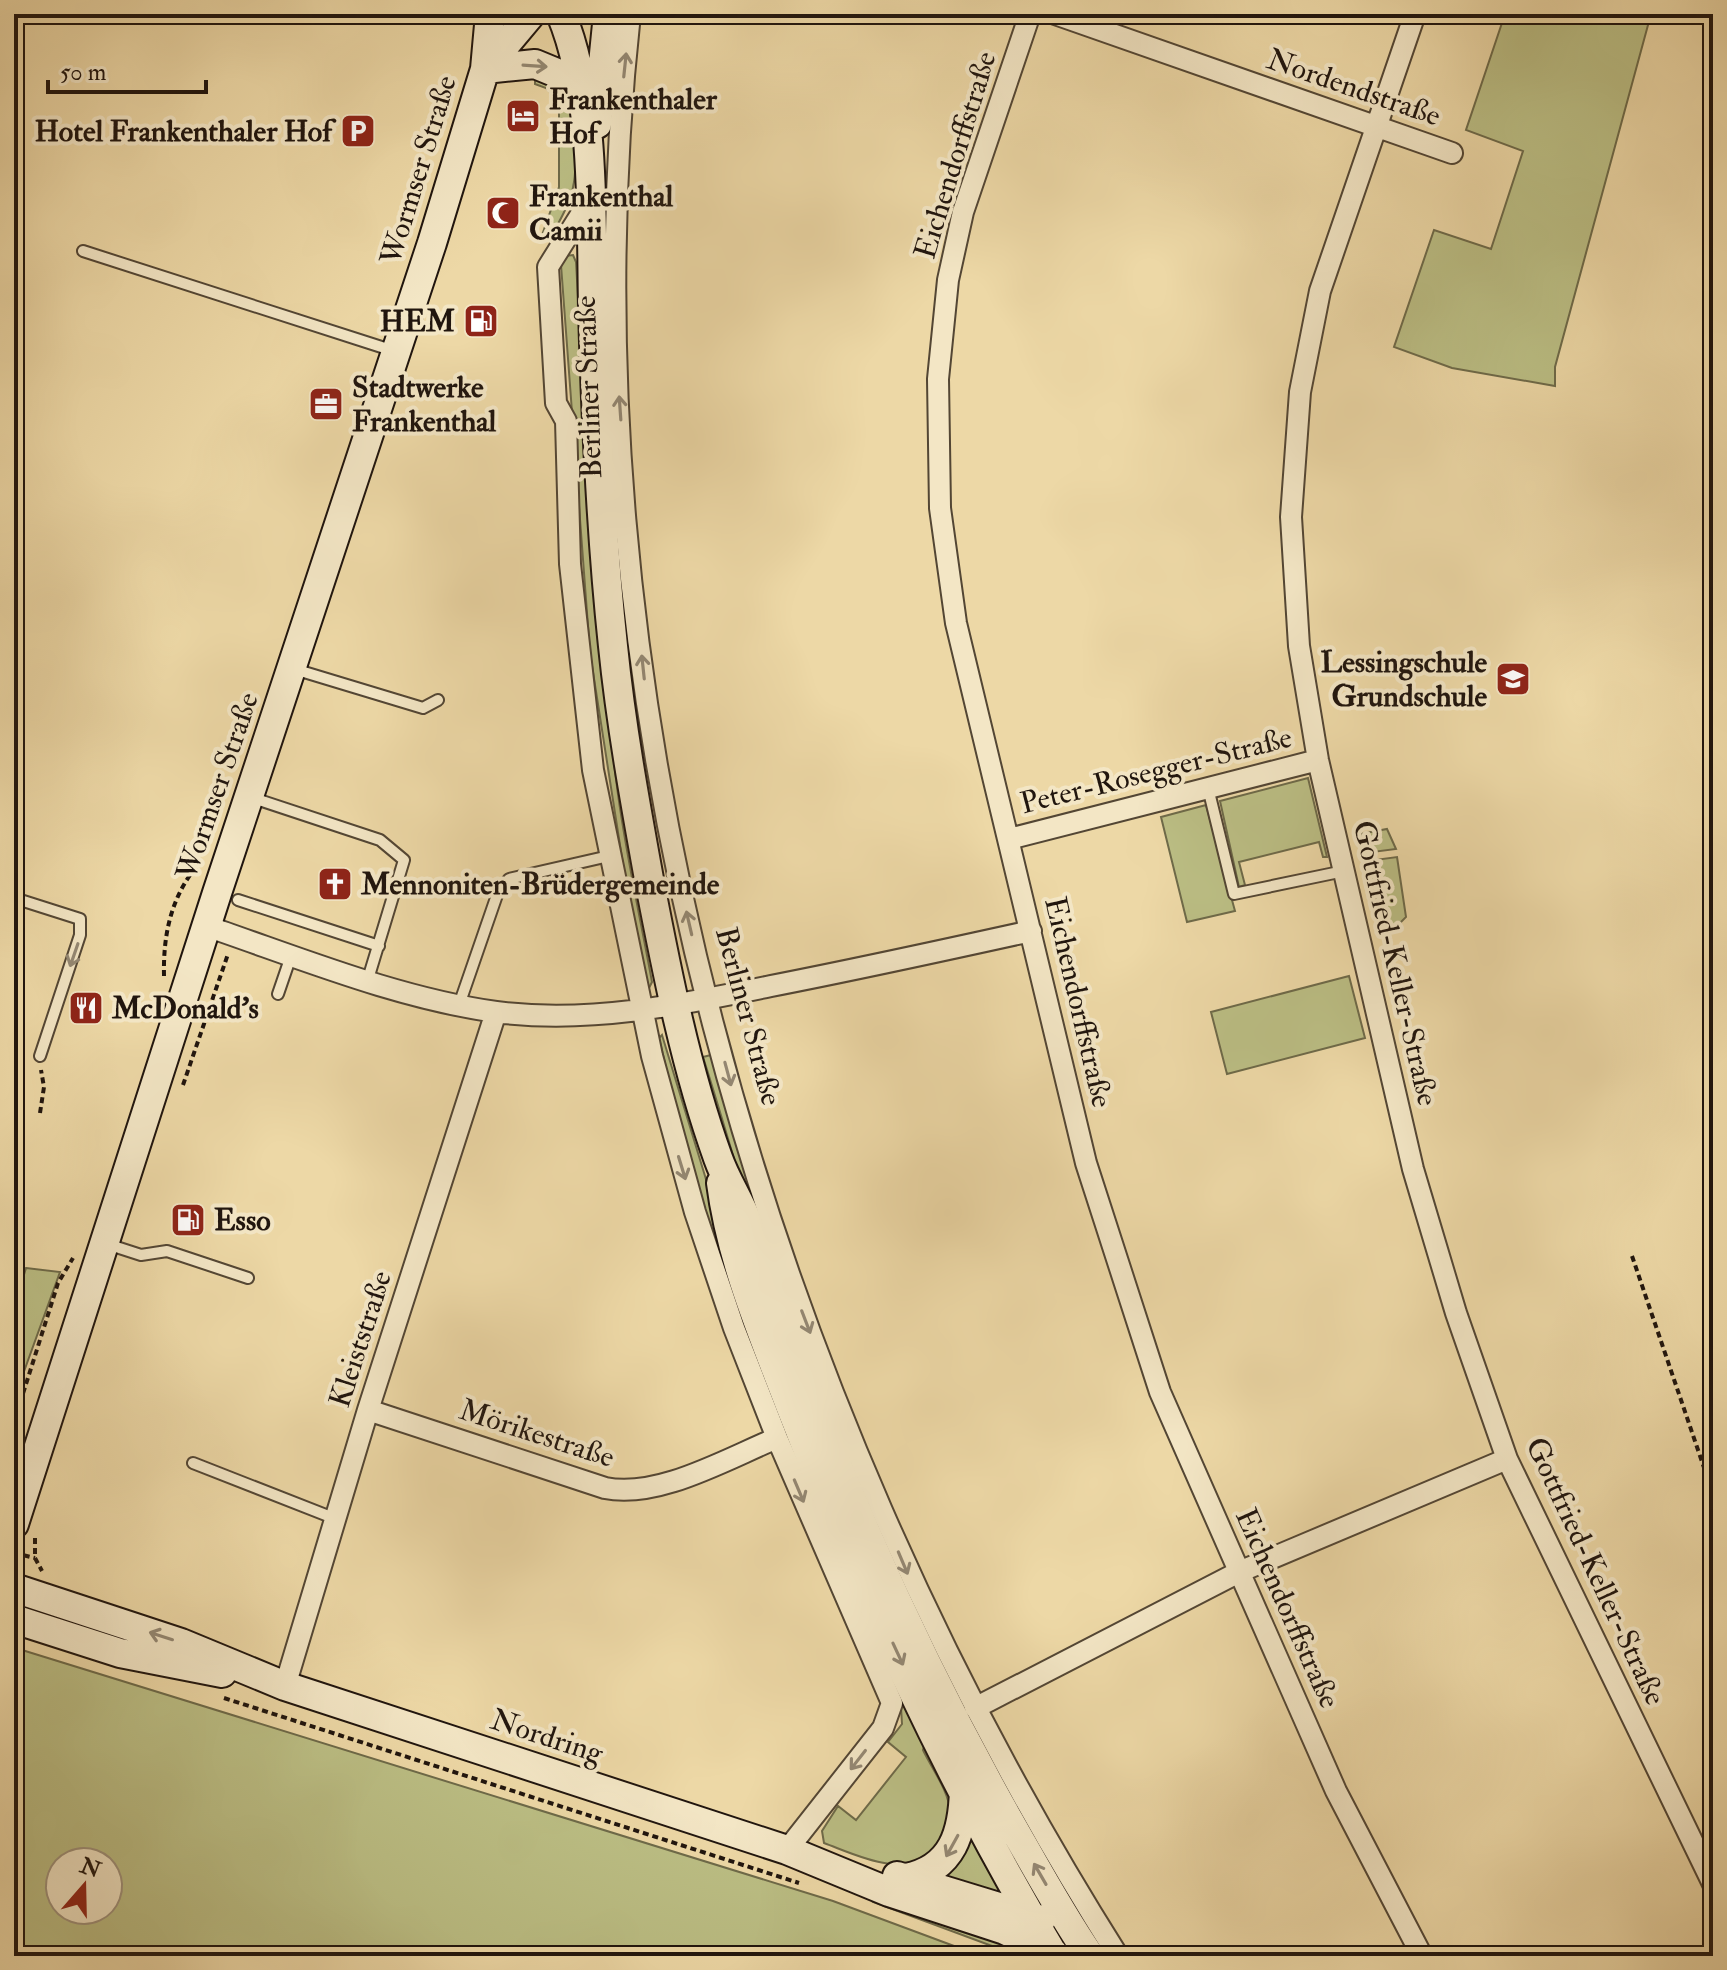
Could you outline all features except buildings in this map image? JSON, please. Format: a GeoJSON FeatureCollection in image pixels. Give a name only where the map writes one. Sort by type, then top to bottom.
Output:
{"type":"FeatureCollection","features":[{"type":"Feature","properties":{"kind":"main road","name":"Wormser Straße"},"geometry":{"type":"LineString","coordinates":[[14,1524],[485,69],[490,14]]}},
{"type":"Feature","properties":{"kind":"main road","name":"Wormser Straße"},"geometry":{"type":"LineString","coordinates":[[485,69],[531,14]]}},
{"type":"Feature","properties":{"kind":"main road"},"geometry":{"type":"LineString","coordinates":[[561,14],[573,42],[581,83]]}},
{"type":"Feature","properties":{"kind":"main road","name":"Berliner Straße"},"geometry":{"type":"LineString","coordinates":[[590,200],[608,14]]}},
{"type":"Feature","properties":{"kind":"main road"},"geometry":{"type":"LineString","coordinates":[[485,69],[535,64],[581,83]]}},
{"type":"Feature","properties":{"kind":"main road","name":"Berliner Straße"},"geometry":{"type":"LineString","coordinates":[[581,83],[590,200],[597,449],[611,631],[628,763],[675,1005],[719,1162],[726,1222],[782,1386],[851,1553],[934,1730]]}},
{"type":"Feature","properties":{"kind":"main road","name":"Berliner Straße"},"geometry":{"type":"LineString","coordinates":[[719,1162],[746,1217],[768,1289],[826,1442],[870,1545],[945,1701]]}},
{"type":"Feature","properties":{"kind":"main road"},"geometry":{"type":"LineString","coordinates":[[14,1490],[32,1468]]}},
{"type":"Feature","properties":{"kind":"main road","name":"Nordring"},"geometry":{"type":"LineString","coordinates":[[14,1588],[181,1643],[285,1686],[787,1850],[889,1892],[1005,1930],[1054,1955]]}},
{"type":"Feature","properties":{"kind":"main road","name":"Nordring"},"geometry":{"type":"LineString","coordinates":[[14,1619],[120,1653],[285,1686]]}},
{"type":"Feature","properties":{"kind":"main road","name":"Nordring"},"geometry":{"type":"LineString","coordinates":[[945,1701],[1085,1949]]}},
{"type":"Feature","properties":{"kind":"main road","name":"Nordring"},"geometry":{"type":"LineString","coordinates":[[934,1730],[1054,1955]]}},
{"type":"Feature","properties":{"kind":"main road"},"geometry":{"type":"LineString","coordinates":[[906,1878],[921,1875],[939,1865],[955,1847],[963,1818],[964,1789]]}},
{"type":"Feature","properties":{"kind":"main road","name":"Nordring"},"geometry":{"type":"LineString","coordinates":[[821,1862],[906,1878],[1031,1916],[1057,1926],[1085,1949]]}},
{"type":"Feature","properties":{"kind":"street","name":"Berliner Straße"},"geometry":{"type":"LineString","coordinates":[[630,14],[620,108],[617,362],[631,554],[647,696],[678,873],[708,999],[770,1219],[803,1314],[909,1577],[975,1708]]}},
{"type":"Feature","properties":{"kind":"street","name":"Eichendorffstraße"},"geometry":{"type":"LineString","coordinates":[[1030,14],[963,212],[948,280],[938,379],[940,508],[956,623],[1086,1163],[1160,1392],[1336,1791],[1422,1956]]}},
{"type":"Feature","properties":{"kind":"street","name":"Nordendstraße"},"geometry":{"type":"LineString","coordinates":[[1055,14],[1452,153]]}},
{"type":"Feature","properties":{"kind":"street","name":"Gottfried-Keller-Straße"},"geometry":{"type":"LineString","coordinates":[[1415,14],[1320,291],[1300,392],[1291,517],[1299,646],[1318,760],[1413,1169],[1456,1313],[1507,1459],[1713,1884]]}},
{"type":"Feature","properties":{"kind":"street","name":"Berliner Straße"},"geometry":{"type":"LineString","coordinates":[[590,200],[548,267],[556,403],[566,421],[570,564],[579,663],[609,856],[642,1011],[695,1212],[734,1328],[777,1438],[892,1703],[888,1722],[787,1850]]}},
{"type":"Feature","properties":{"kind":"street","name":"Peter-Rosegger-Straße"},"geometry":{"type":"LineString","coordinates":[[1009,839],[1318,760]]}},
{"type":"Feature","properties":{"kind":"street"},"geometry":{"type":"LineString","coordinates":[[206,926],[459,1005],[496,1012],[565,1016],[642,1011],[708,999],[1031,931]]}},
{"type":"Feature","properties":{"kind":"street","name":"Kleiststraße"},"geometry":{"type":"LineString","coordinates":[[285,1686],[368,1410],[496,1012]]}},
{"type":"Feature","properties":{"kind":"street","name":"Mörikestraße"},"geometry":{"type":"LineString","coordinates":[[368,1410],[605,1488],[632,1492],[656,1486],[777,1438]]}},
{"type":"Feature","properties":{"kind":"street"},"geometry":{"type":"LineString","coordinates":[[1118,1956],[1028,1808],[975,1708],[1239,1572],[1507,1459]]}},
{"type":"Feature","properties":{"kind":"lane"},"geometry":{"type":"LineString","coordinates":[[83,251],[396,351]]}},
{"type":"Feature","properties":{"kind":"lane"},"geometry":{"type":"LineString","coordinates":[[292,668],[423,708],[438,700]]}},
{"type":"Feature","properties":{"kind":"lane"},"geometry":{"type":"LineString","coordinates":[[1208,788],[1234,894],[1344,871]]}},
{"type":"Feature","properties":{"kind":"lane"},"geometry":{"type":"LineString","coordinates":[[250,797],[380,840],[404,860],[368,979]]}},
{"type":"Feature","properties":{"kind":"lane"},"geometry":{"type":"LineString","coordinates":[[459,1005],[497,895],[509,879],[609,856]]}},
{"type":"Feature","properties":{"kind":"lane"},"geometry":{"type":"LineString","coordinates":[[14,898],[80,919],[80,935],[40,1056]]}},
{"type":"Feature","properties":{"kind":"lane"},"geometry":{"type":"LineString","coordinates":[[238,900],[379,946]]}},
{"type":"Feature","properties":{"kind":"lane"},"geometry":{"type":"LineString","coordinates":[[278,994],[292,954]]}},
{"type":"Feature","properties":{"kind":"lane"},"geometry":{"type":"LineString","coordinates":[[105,1243],[141,1255],[167,1251],[248,1278]]}},
{"type":"Feature","properties":{"kind":"lane"},"geometry":{"type":"LineString","coordinates":[[193,1463],[336,1519]]}},
{"type":"Feature","properties":{"kind":"path"},"geometry":{"type":"LineString","coordinates":[[40,1056],[44,1087],[40,1113]]}},
{"type":"Feature","properties":{"kind":"path"},"geometry":{"type":"LineString","coordinates":[[1632,1256],[1713,1494]]}},
{"type":"Feature","properties":{"kind":"path"},"geometry":{"type":"LineString","coordinates":[[14,1553],[35,1558]]}},
{"type":"Feature","properties":{"kind":"path"},"geometry":{"type":"LineString","coordinates":[[212,1695],[783,1878]]}},
{"type":"Feature","properties":{"kind":"green space"},"geometry":{"type":"Polygon","coordinates":[[[1505,14],[1651,14],[1555,367],[1555,386],[1452,368],[1394,347],[1434,230],[1491,249],[1523,151],[1466,130],[1505,14]]]}},
{"type":"Feature","properties":{"kind":"green space"},"geometry":{"type":"Polygon","coordinates":[[[535,77],[563,90],[571,108],[574,134],[574,182],[564,212],[549,240],[542,235],[559,187],[559,101],[546,88],[535,84],[535,77]]]}},
{"type":"Feature","properties":{"kind":"green space"},"geometry":{"type":"Polygon","coordinates":[[[573,255],[576,262],[602,650],[623,830],[652,982],[649,988],[642,986],[590,653],[561,265],[565,256],[573,255]]]}},
{"type":"Feature","properties":{"kind":"green space"},"geometry":{"type":"Polygon","coordinates":[[[1308,778],[1327,857],[1323,857],[1319,842],[1239,862],[1245,885],[1239,887],[1220,801],[1308,778]]]}},
{"type":"Feature","properties":{"kind":"green space"},"geometry":{"type":"Polygon","coordinates":[[[1206,805],[1235,911],[1187,922],[1161,817],[1206,805]]]}},
{"type":"Feature","properties":{"kind":"green space"},"geometry":{"type":"Polygon","coordinates":[[[1387,829],[1396,849],[1365,853],[1360,834],[1387,829]]]}},
{"type":"Feature","properties":{"kind":"green space"},"geometry":{"type":"Polygon","coordinates":[[[1397,857],[1406,917],[1397,926],[1383,929],[1367,861],[1397,857]]]}},
{"type":"Feature","properties":{"kind":"green space"},"geometry":{"type":"Polygon","coordinates":[[[1349,976],[1365,1038],[1227,1074],[1211,1012],[1349,976]]]}},
{"type":"Feature","properties":{"kind":"green space"},"geometry":{"type":"Polygon","coordinates":[[[662,1035],[730,1258],[928,1732],[923,1750],[940,1780],[950,1812],[944,1838],[922,1859],[894,1864],[880,1862],[824,1843],[822,1831],[838,1806],[856,1820],[906,1757],[888,1742],[902,1724],[900,1691],[800,1470],[746,1335],[720,1262],[677,1113],[659,1038],[662,1035]]]}},
{"type":"Feature","properties":{"kind":"green space"},"geometry":{"type":"Polygon","coordinates":[[[711,1055],[799,1336],[893,1563],[990,1756],[1110,1956],[1102,1956],[1056,1882],[971,1732],[931,1656],[858,1500],[824,1420],[768,1270],[703,1057],[711,1055]]]}},
{"type":"Feature","properties":{"kind":"green space"},"geometry":{"type":"Polygon","coordinates":[[[26,1268],[60,1272],[14,1399],[14,1308],[26,1268]]]}},
{"type":"Feature","properties":{"kind":"green space"},"geometry":{"type":"Polygon","coordinates":[[[22,1650],[833,1901],[981,1956],[14,1956],[14,1657],[22,1650]]]}},
{"type":"Feature","properties":{"kind":"green space"},"geometry":{"type":"Polygon","coordinates":[[[970,1818],[1006,1899],[937,1877],[970,1818]]]}},
{"type":"Feature","properties":{"kind":"green space"},"geometry":{"type":"Polygon","coordinates":[[[877,1890],[1039,1956],[1019,1956],[873,1902],[877,1890]]]}},
{"type":"Feature","properties":{"kind":"place","name":"Frankenthaler Hof"},"geometry":{"type":"Point","coordinates":[523,116]}},
{"type":"Feature","properties":{"kind":"place","name":"Hotel Frankenthaler Hof"},"geometry":{"type":"Point","coordinates":[358,131]}},
{"type":"Feature","properties":{"kind":"place","name":"Frankenthal Camii"},"geometry":{"type":"Point","coordinates":[503,213]}},
{"type":"Feature","properties":{"kind":"place","name":"HEM"},"geometry":{"type":"Point","coordinates":[481,321]}},
{"type":"Feature","properties":{"kind":"place","name":"Stadtwerke Frankenthal"},"geometry":{"type":"Point","coordinates":[326,404]}},
{"type":"Feature","properties":{"kind":"place","name":"Lessingschule Grundschule"},"geometry":{"type":"Point","coordinates":[1513,679]}},
{"type":"Feature","properties":{"kind":"place","name":"Mennoniten-Brüdergemeinde"},"geometry":{"type":"Point","coordinates":[335,884]}},
{"type":"Feature","properties":{"kind":"place","name":"McDonald's"},"geometry":{"type":"Point","coordinates":[86,1008]}},
{"type":"Feature","properties":{"kind":"place","name":"Esso"},"geometry":{"type":"Point","coordinates":[188,1220]}}]}
